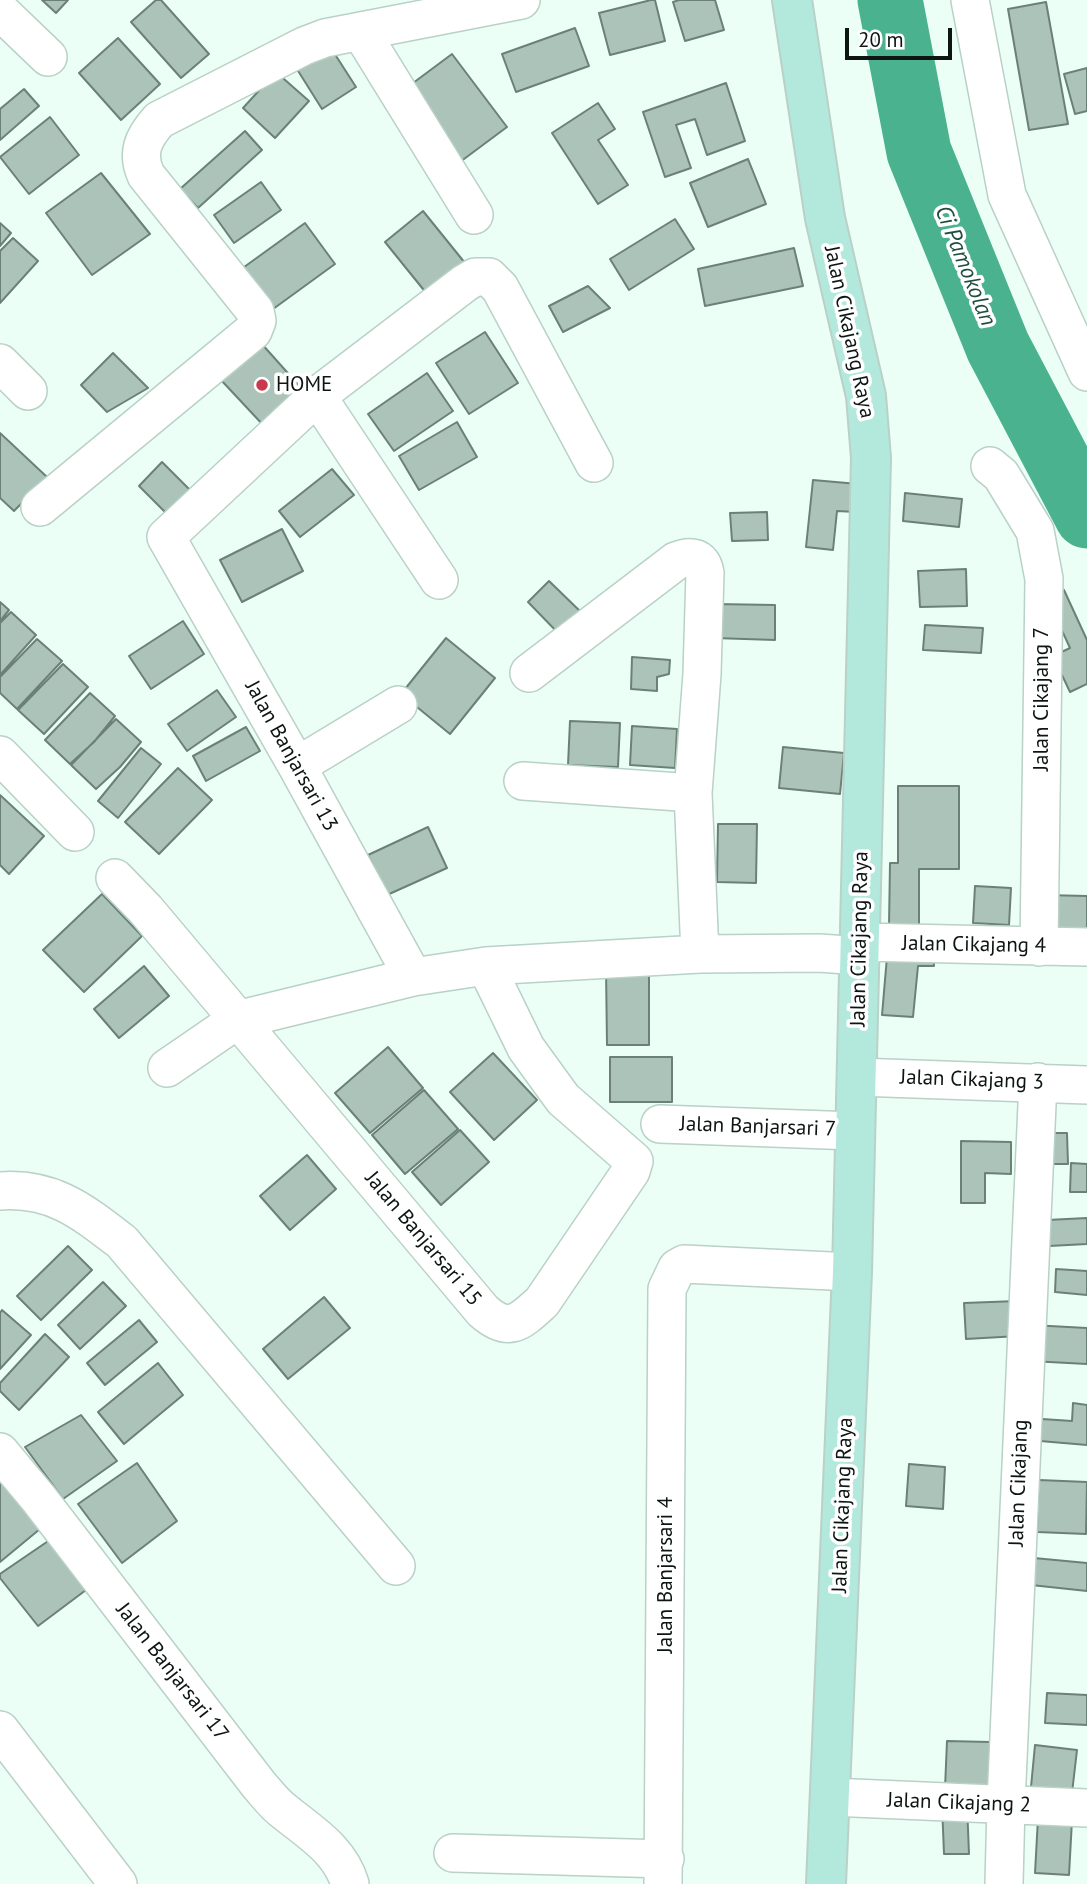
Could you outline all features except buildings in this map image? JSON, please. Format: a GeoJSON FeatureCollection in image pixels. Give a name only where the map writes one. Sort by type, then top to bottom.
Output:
{"type":"FeatureCollection","features":[{"type":"Feature","properties":{"kind":"main road","name":"Jalan Cikajang Raya"},"geometry":{"type":"LineString","coordinates":[[792,0],[825,218],[866,396],[871,458],[852,1272],[826,1884]]}},
{"type":"Feature","properties":{"kind":"street"},"geometry":{"type":"LineString","coordinates":[[40,506],[243,341],[253,331],[257,321],[255,311],[146,175],[140,162],[141,148],[147,134],[159,120],[304,46],[325,38],[521,0]]}},
{"type":"Feature","properties":{"kind":"street"},"geometry":{"type":"LineString","coordinates":[[971,0],[1007,195],[1087,373]]}},
{"type":"Feature","properties":{"kind":"street"},"geometry":{"type":"LineString","coordinates":[[0,11],[48,57]]}},
{"type":"Feature","properties":{"kind":"street"},"geometry":{"type":"LineString","coordinates":[[361,33],[474,215]]}},
{"type":"Feature","properties":{"kind":"street"},"geometry":{"type":"LineString","coordinates":[[439,580],[317,396],[465,283],[475,277],[489,277],[500,288],[594,463]]}},
{"type":"Feature","properties":{"kind":"street"},"geometry":{"type":"LineString","coordinates":[[0,363],[28,391]]}},
{"type":"Feature","properties":{"kind":"street","name":"Jalan Banjarsari 13"},"geometry":{"type":"LineString","coordinates":[[317,396],[166,537],[297,766],[413,977]]}},
{"type":"Feature","properties":{"kind":"street","name":"Jalan Cikajang 7"},"geometry":{"type":"LineString","coordinates":[[990,466],[1001,475],[1035,531],[1044,579],[1039,947]]}},
{"type":"Feature","properties":{"kind":"street"},"geometry":{"type":"LineString","coordinates":[[529,673],[676,561],[689,557],[700,560],[705,573],[702,674],[693,793],[700,954]]}},
{"type":"Feature","properties":{"kind":"street"},"geometry":{"type":"LineString","coordinates":[[297,766],[398,705]]}},
{"type":"Feature","properties":{"kind":"street"},"geometry":{"type":"LineString","coordinates":[[0,755],[75,832]]}},
{"type":"Feature","properties":{"kind":"street"},"geometry":{"type":"LineString","coordinates":[[523,781],[693,793]]}},
{"type":"Feature","properties":{"kind":"street"},"geometry":{"type":"LineString","coordinates":[[116,878],[237,1020],[167,1068]]}},
{"type":"Feature","properties":{"kind":"street","name":"Jalan Cikajang 4"},"geometry":{"type":"LineString","coordinates":[[237,1020],[413,977],[486,966],[700,954],[1087,947]]}},
{"type":"Feature","properties":{"kind":"street","name":"Jalan Banjarsari 15"},"geometry":{"type":"LineString","coordinates":[[237,1020],[483,1311],[495,1321],[508,1325],[524,1318],[542,1302],[634,1166],[634,1161],[563,1098],[526,1048],[486,966]]}},
{"type":"Feature","properties":{"kind":"street","name":"Jalan Cikajang 3"},"geometry":{"type":"LineString","coordinates":[[857,1077],[1087,1085]]}},
{"type":"Feature","properties":{"kind":"street","name":"Jalan Cikajang"},"geometry":{"type":"LineString","coordinates":[[1004,1884],[1038,1082]]}},
{"type":"Feature","properties":{"kind":"street","name":"Jalan Banjarsari 7"},"geometry":{"type":"LineString","coordinates":[[660,1124],[855,1131]]}},
{"type":"Feature","properties":{"kind":"street"},"geometry":{"type":"LineString","coordinates":[[0,1191],[23,1189],[76,1206],[122,1242],[396,1566]]}},
{"type":"Feature","properties":{"kind":"street","name":"Jalan Banjarsari 4"},"geometry":{"type":"LineString","coordinates":[[664,1871],[667,1289],[677,1268],[684,1264],[852,1272]]}},
{"type":"Feature","properties":{"kind":"street","name":"Jalan Banjarsari 17"},"geometry":{"type":"LineString","coordinates":[[0,1452],[259,1785],[283,1811],[333,1852],[347,1873],[350,1884]]}},
{"type":"Feature","properties":{"kind":"street"},"geometry":{"type":"LineString","coordinates":[[0,1730],[118,1884]]}},
{"type":"Feature","properties":{"kind":"street","name":"Jalan Cikajang 2"},"geometry":{"type":"LineString","coordinates":[[830,1797],[1087,1808]]}},
{"type":"Feature","properties":{"kind":"street"},"geometry":{"type":"LineString","coordinates":[[453,1853],[664,1871]]}},
{"type":"Feature","properties":{"kind":"waterway","name":"Ci Pamokolan"},"geometry":{"type":"LineString","coordinates":[[890,0],[919,152],[998,347],[1087,516]]}},
{"type":"Feature","properties":{"kind":"place","name":"HOME"},"geometry":{"type":"Point","coordinates":[262,385]}}]}
